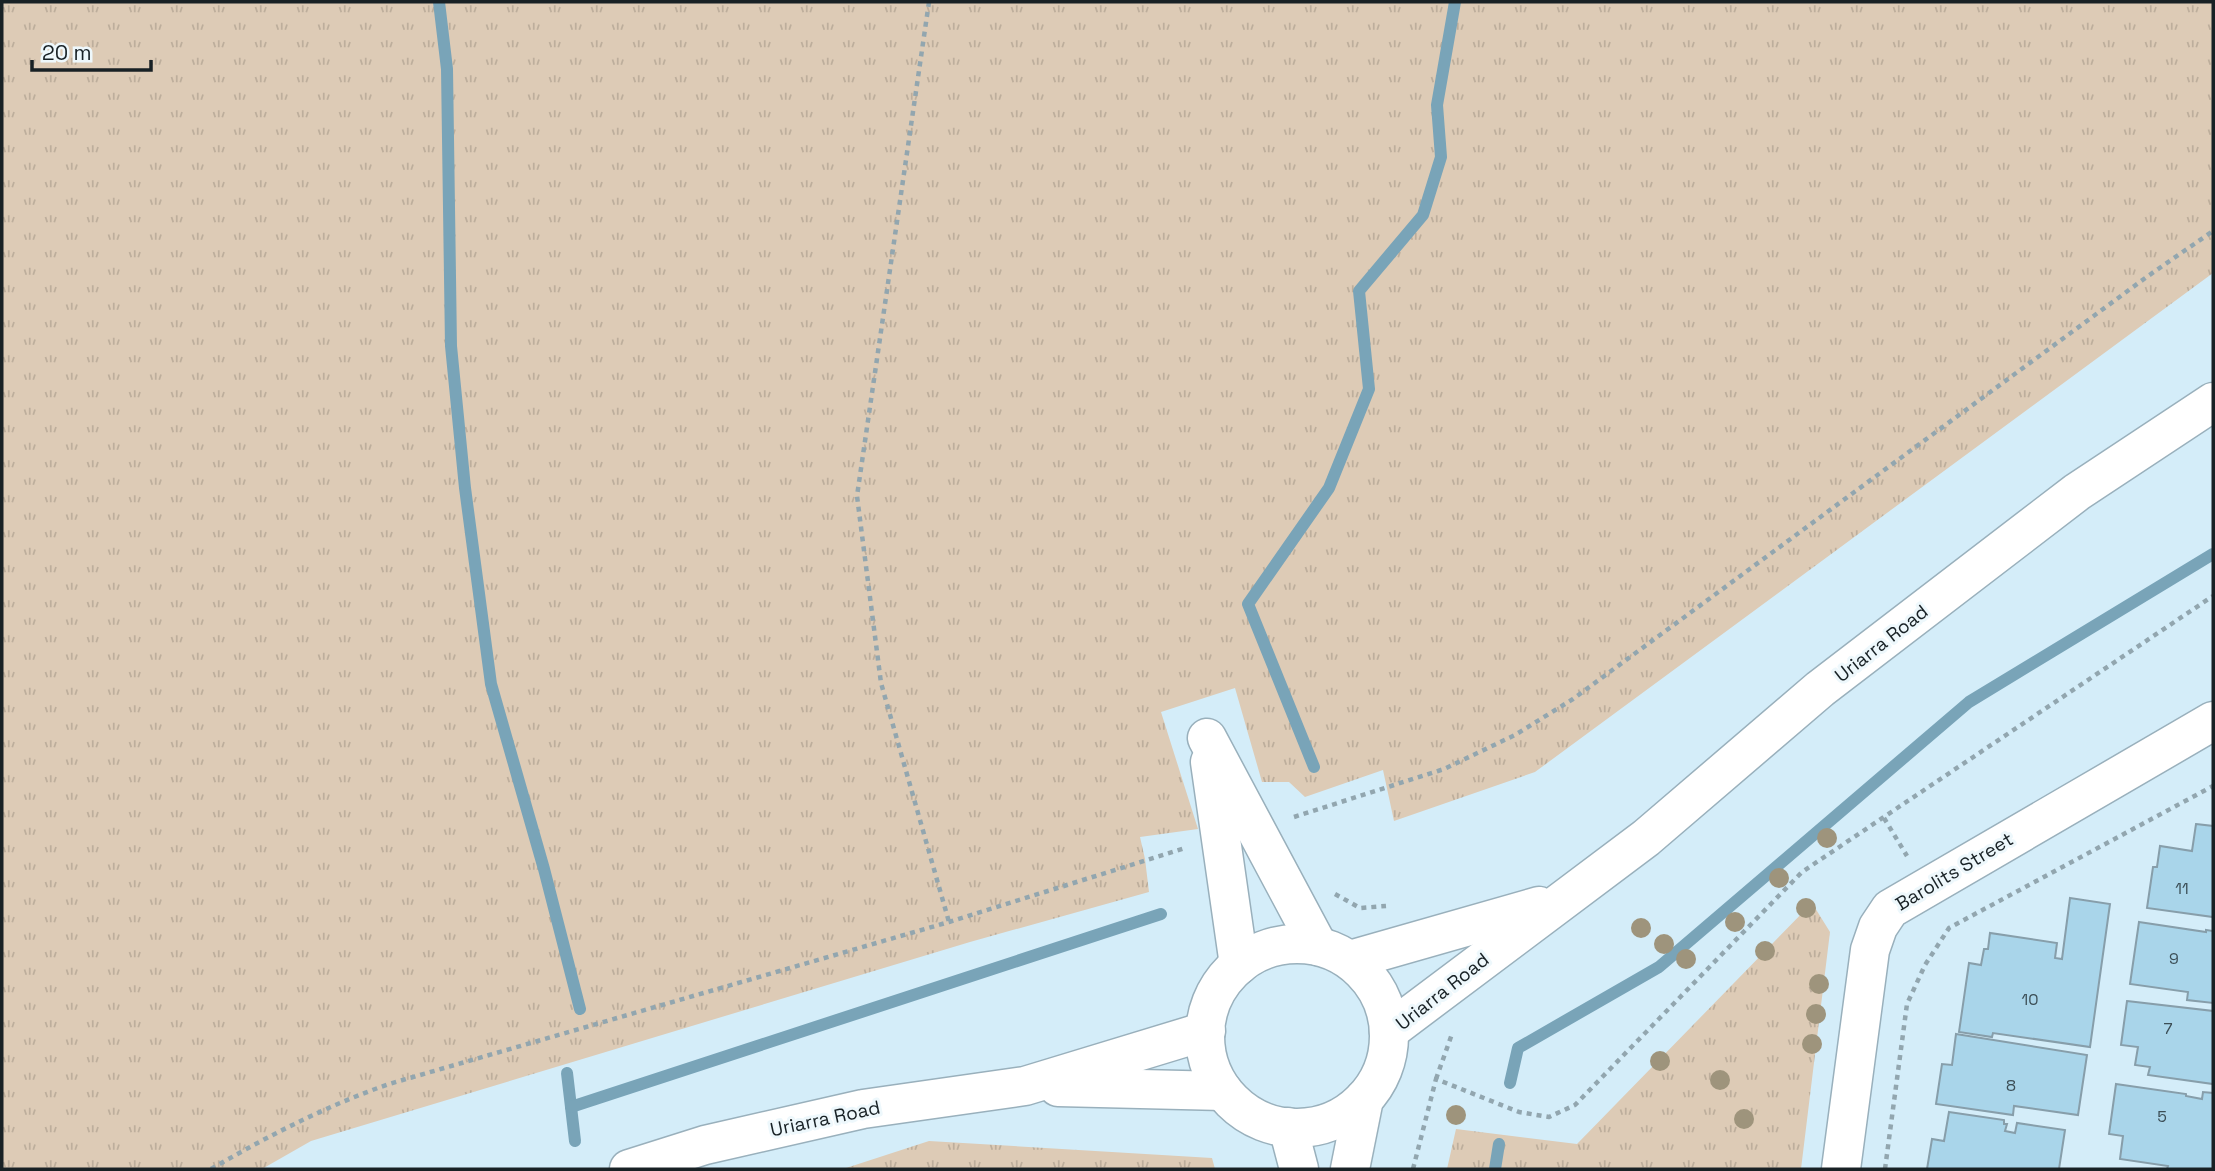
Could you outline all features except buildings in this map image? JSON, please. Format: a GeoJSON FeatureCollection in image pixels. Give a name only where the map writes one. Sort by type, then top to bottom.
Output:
{"type":"FeatureCollection","features":[{"type":"Feature","properties":{"kind":"street","name":"Uriarra Road"},"geometry":{"type":"LineString","coordinates":[[1390,1031],[1646,838],[1820,690],[2056,509],[2213,402]]}},
{"type":"Feature","properties":{"kind":"street","name":"Barolits Street"},"geometry":{"type":"LineString","coordinates":[[1840,1169],[1870,950],[1878,927],[1890,909],[2213,721]]}},
{"type":"Feature","properties":{"kind":"street"},"geometry":{"type":"LineString","coordinates":[[1239,965],[1206,738],[1334,953],[1370,979],[1384,1004],[1390,1031],[1387,1056],[1378,1079],[1364,1100],[1342,1116],[1316,1126],[1288,1128],[1264,1122],[1241,1109],[1223,1091],[1209,1062],[1206,1031],[1210,1006],[1222,984],[1239,965],[1263,950],[1290,944],[1334,953]]}},
{"type":"Feature","properties":{"kind":"street","name":"Uriarra Road"},"geometry":{"type":"LineString","coordinates":[[1334,953],[1561,900]]}},
{"type":"Feature","properties":{"kind":"street","name":"Uriarra Road"},"geometry":{"type":"LineString","coordinates":[[629,1169],[705,1144],[863,1109],[1025,1086],[1206,1031]]}},
{"type":"Feature","properties":{"kind":"street","name":"Uriarra Road"},"geometry":{"type":"LineString","coordinates":[[1025,1086],[1223,1091]]}},
{"type":"Feature","properties":{"kind":"street"},"geometry":{"type":"LineString","coordinates":[[1350,1169],[1364,1100]]}},
{"type":"Feature","properties":{"kind":"street"},"geometry":{"type":"LineString","coordinates":[[1288,1128],[1299,1169]]}},
{"type":"Feature","properties":{"kind":"path"},"geometry":{"type":"LineString","coordinates":[[929,2],[857,496],[881,683],[949,922]]}},
{"type":"Feature","properties":{"kind":"path"},"geometry":{"type":"LineString","coordinates":[[1287,820],[1444,769],[1515,735],[1573,699],[2213,231]]}},
{"type":"Feature","properties":{"kind":"path"},"geometry":{"type":"LineString","coordinates":[[1436,1079],[1519,1112],[1549,1117],[1574,1105],[1802,872],[2213,596]]}},
{"type":"Feature","properties":{"kind":"path"},"geometry":{"type":"LineString","coordinates":[[1885,1169],[1907,1004],[1925,965],[1949,928],[2213,786]]}},
{"type":"Feature","properties":{"kind":"path"},"geometry":{"type":"LineString","coordinates":[[211,1169],[298,1121],[389,1084],[949,922],[1183,848]]}},
{"type":"Feature","properties":{"kind":"path"},"geometry":{"type":"LineString","coordinates":[[1332,892],[1360,908],[1395,906]]}},
{"type":"Feature","properties":{"kind":"path"},"geometry":{"type":"LineString","coordinates":[[1413,1169],[1436,1079],[1455,1024]]}},
{"type":"Feature","properties":{"kind":"green space"},"geometry":{"type":"Polygon","coordinates":[[[2,2],[2213,2],[2213,273],[1535,772],[1394,821],[1383,770],[1305,797],[1289,782],[1262,782],[1235,688],[1161,712],[1198,829],[1140,837],[1149,892],[970,942],[311,1141],[262,1169],[2,1169],[2,2]]]}},
{"type":"Feature","properties":{"kind":"green space"},"geometry":{"type":"Polygon","coordinates":[[[1812,903],[1830,932],[1801,1169],[1447,1169],[1456,1129],[1577,1144],[1812,903]]]}},
{"type":"Feature","properties":{"kind":"green space"},"geometry":{"type":"Polygon","coordinates":[[[929,1141],[1212,1158],[1215,1169],[843,1169],[929,1141]]]}},
{"type":"Feature","properties":{"kind":"waterway"},"geometry":{"type":"LineString","coordinates":[[439,2],[447,69],[451,346],[465,488],[491,684],[544,869],[580,1009]]}},
{"type":"Feature","properties":{"kind":"waterway"},"geometry":{"type":"LineString","coordinates":[[1314,767],[1248,604],[1329,488],[1369,389],[1359,291],[1423,215],[1441,157],[1437,105],[1455,2]]}},
{"type":"Feature","properties":{"kind":"waterway"},"geometry":{"type":"LineString","coordinates":[[1510,1083],[1518,1048],[1659,967],[1969,702],[2213,554]]}},
{"type":"Feature","properties":{"kind":"waterway"},"geometry":{"type":"LineString","coordinates":[[571,1107],[1161,914]]}},
{"type":"Feature","properties":{"kind":"waterway"},"geometry":{"type":"LineString","coordinates":[[567,1073],[575,1141]]}},
{"type":"Feature","properties":{"kind":"waterway"},"geometry":{"type":"LineString","coordinates":[[1495,1169],[1499,1144]]}}]}
